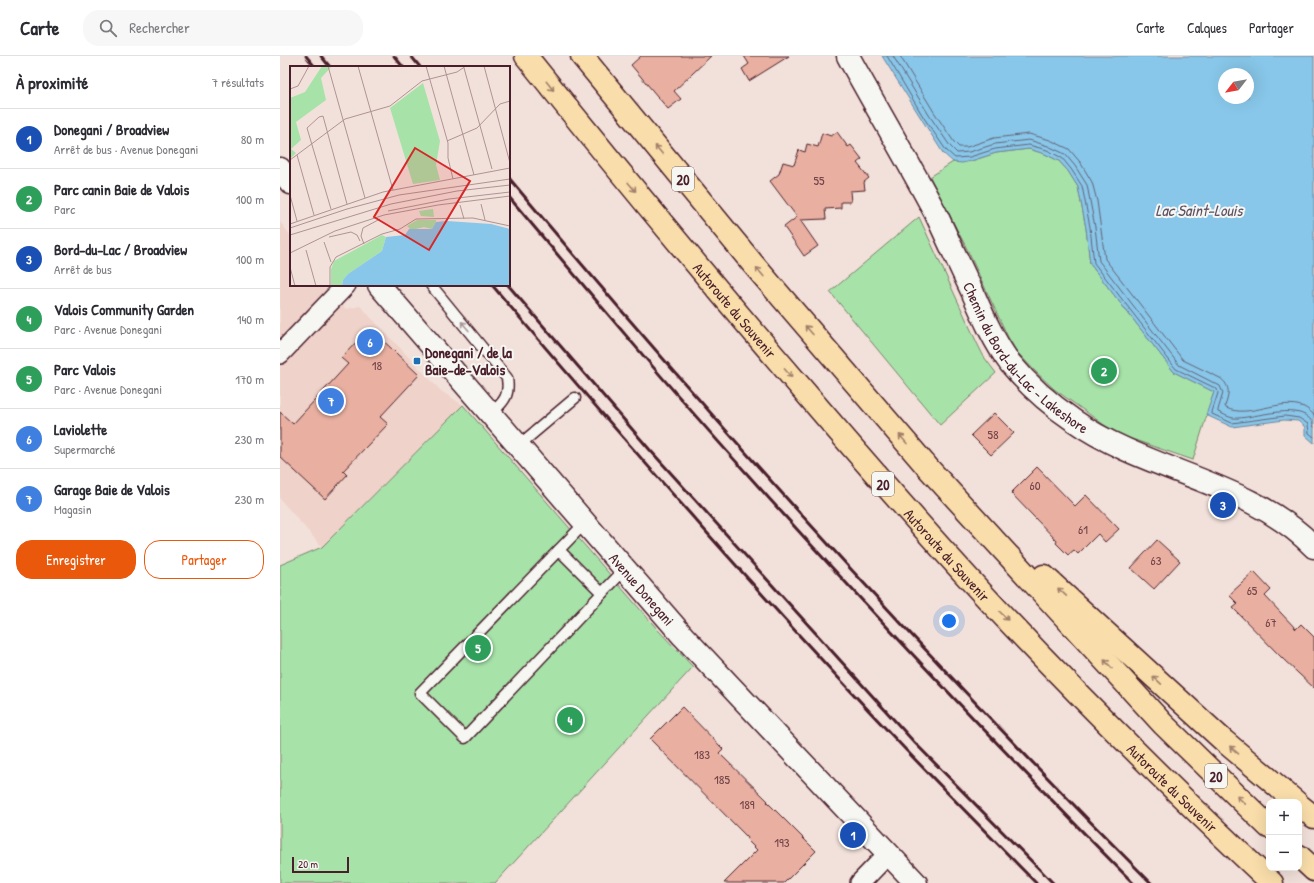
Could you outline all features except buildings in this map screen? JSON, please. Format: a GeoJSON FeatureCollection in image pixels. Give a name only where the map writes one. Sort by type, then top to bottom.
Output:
{"type":"FeatureCollection","features":[{"type":"Feature","properties":{"kind":"highway","name":"Autoroute du Souvenir"},"geometry":{"type":"LineString","coordinates":[[526,56],[621,174],[717,289],[885,486],[1054,669],[1140,756],[1272,883]]}},
{"type":"Feature","properties":{"kind":"highway","name":"20"},"geometry":{"type":"LineString","coordinates":[[582,56],[757,269],[929,469],[1163,724],[1266,824]]}},
{"type":"Feature","properties":{"kind":"highway"},"geometry":{"type":"LineString","coordinates":[[929,469],[1186,707],[1259,772],[1292,799]]}},
{"type":"Feature","properties":{"kind":"highway"},"geometry":{"type":"LineString","coordinates":[[1302,807],[1314,817]]}},
{"type":"Feature","properties":{"kind":"highway"},"geometry":{"type":"LineString","coordinates":[[1302,859],[1314,870]]}},
{"type":"Feature","properties":{"kind":"street","name":"Chemin du Bord-du-Lac - Lakeshore"},"geometry":{"type":"LineString","coordinates":[[848,56],[933,209],[996,342],[1022,377],[1053,405],[1073,420],[1102,438],[1134,454],[1258,505],[1289,524],[1314,547]]}},
{"type":"Feature","properties":{"kind":"street"},"geometry":{"type":"LineString","coordinates":[[280,169],[290,182]]}},
{"type":"Feature","properties":{"kind":"street"},"geometry":{"type":"LineString","coordinates":[[280,354],[345,286]]}},
{"type":"Feature","properties":{"kind":"street","name":"Avenue Donegani"},"geometry":{"type":"LineString","coordinates":[[380,286],[683,636],[916,883]]}},
{"type":"Feature","properties":{"kind":"street"},"geometry":{"type":"LineString","coordinates":[[860,883],[888,854]]}},
{"type":"Feature","properties":{"kind":"lane"},"geometry":{"type":"LineString","coordinates":[[432,286],[507,378],[507,395],[503,402],[491,414]]}},
{"type":"Feature","properties":{"kind":"lane"},"geometry":{"type":"LineString","coordinates":[[518,446],[575,398]]}},
{"type":"Feature","properties":{"kind":"lane"},"geometry":{"type":"LineString","coordinates":[[585,523],[420,693],[465,738],[625,569]]}},
{"type":"Feature","properties":{"kind":"lane"},"geometry":{"type":"LineString","coordinates":[[559,550],[602,593]]}},
{"type":"Feature","properties":{"kind":"shaded area"},"geometry":{"type":"Polygon","coordinates":[[[280,222],[290,235],[290,286],[322,286],[346,309],[360,306],[441,391],[463,405],[322,547],[280,499],[280,222]]]}},
{"type":"Feature","properties":{"kind":"green space"},"geometry":{"type":"Polygon","coordinates":[[[1029,149],[1045,154],[1059,161],[1068,171],[1078,187],[1086,228],[1090,264],[1174,372],[1214,392],[1193,460],[1123,436],[1107,427],[1054,389],[1017,352],[1008,337],[966,247],[930,177],[953,162],[971,161],[996,153],[1029,149]]]}},
{"type":"Feature","properties":{"kind":"green space"},"geometry":{"type":"Polygon","coordinates":[[[919,217],[977,343],[984,357],[996,373],[940,425],[830,292],[919,217]]]}},
{"type":"Feature","properties":{"kind":"green space"},"geometry":{"type":"Polygon","coordinates":[[[463,405],[658,630],[693,667],[495,883],[280,883],[280,565],[322,547],[463,405]]]}},
{"type":"Feature","properties":{"kind":"water","name":"Lac Saint-Louis"},"geometry":{"type":"Polygon","coordinates":[[[882,56],[1314,56],[1314,443],[1305,435],[1305,427],[1298,421],[1284,420],[1232,427],[1206,415],[1214,392],[1174,372],[1090,264],[1086,228],[1078,187],[1068,171],[1059,161],[1045,154],[1029,149],[996,153],[962,163],[953,162],[943,153],[882,56]]]}},
{"type":"Feature","properties":{"kind":"railway"},"geometry":{"type":"LineString","coordinates":[[306,56],[314,66]]}},
{"type":"Feature","properties":{"kind":"railway"},"geometry":{"type":"LineString","coordinates":[[321,56],[329,66]]}},
{"type":"Feature","properties":{"kind":"railway"},"geometry":{"type":"LineString","coordinates":[[394,56],[402,66]]}},
{"type":"Feature","properties":{"kind":"railway"},"geometry":{"type":"LineString","coordinates":[[411,56],[419,66]]}},
{"type":"Feature","properties":{"kind":"railway"},"geometry":{"type":"LineString","coordinates":[[510,179],[742,449],[822,538],[984,712],[1151,883]]}},
{"type":"Feature","properties":{"kind":"railway"},"geometry":{"type":"LineString","coordinates":[[510,198],[718,442],[843,580],[938,682],[1133,883]]}},
{"type":"Feature","properties":{"kind":"railway"},"geometry":{"type":"LineString","coordinates":[[493,286],[644,462],[747,578],[905,749],[1036,883]]}},
{"type":"Feature","properties":{"kind":"railway"},"geometry":{"type":"LineString","coordinates":[[509,286],[650,450],[914,742],[1053,883]]}},
{"type":"Feature","properties":{"kind":"place","name":"Laviolette"},"geometry":{"type":"Point","coordinates":[370,342]}},
{"type":"Feature","properties":{"kind":"place","name":"Donegani / de la Baie-de-Valois"},"geometry":{"type":"Point","coordinates":[417,361]}},
{"type":"Feature","properties":{"kind":"place","name":"Parc canin Baie de Valois"},"geometry":{"type":"Point","coordinates":[1104,371]}},
{"type":"Feature","properties":{"kind":"place","name":"Garage Baie de Valois"},"geometry":{"type":"Point","coordinates":[331,401]}},
{"type":"Feature","properties":{"kind":"place","name":"Bord-du-Lac / Broadview"},"geometry":{"type":"Point","coordinates":[1223,505]}},
{"type":"Feature","properties":{"kind":"place","name":"Parc Valois"},"geometry":{"type":"Point","coordinates":[478,648]}},
{"type":"Feature","properties":{"kind":"place","name":"Valois Community Garden"},"geometry":{"type":"Point","coordinates":[570,720]}},
{"type":"Feature","properties":{"kind":"place","name":"Donegani / Broadview"},"geometry":{"type":"Point","coordinates":[853,835]}}]}
